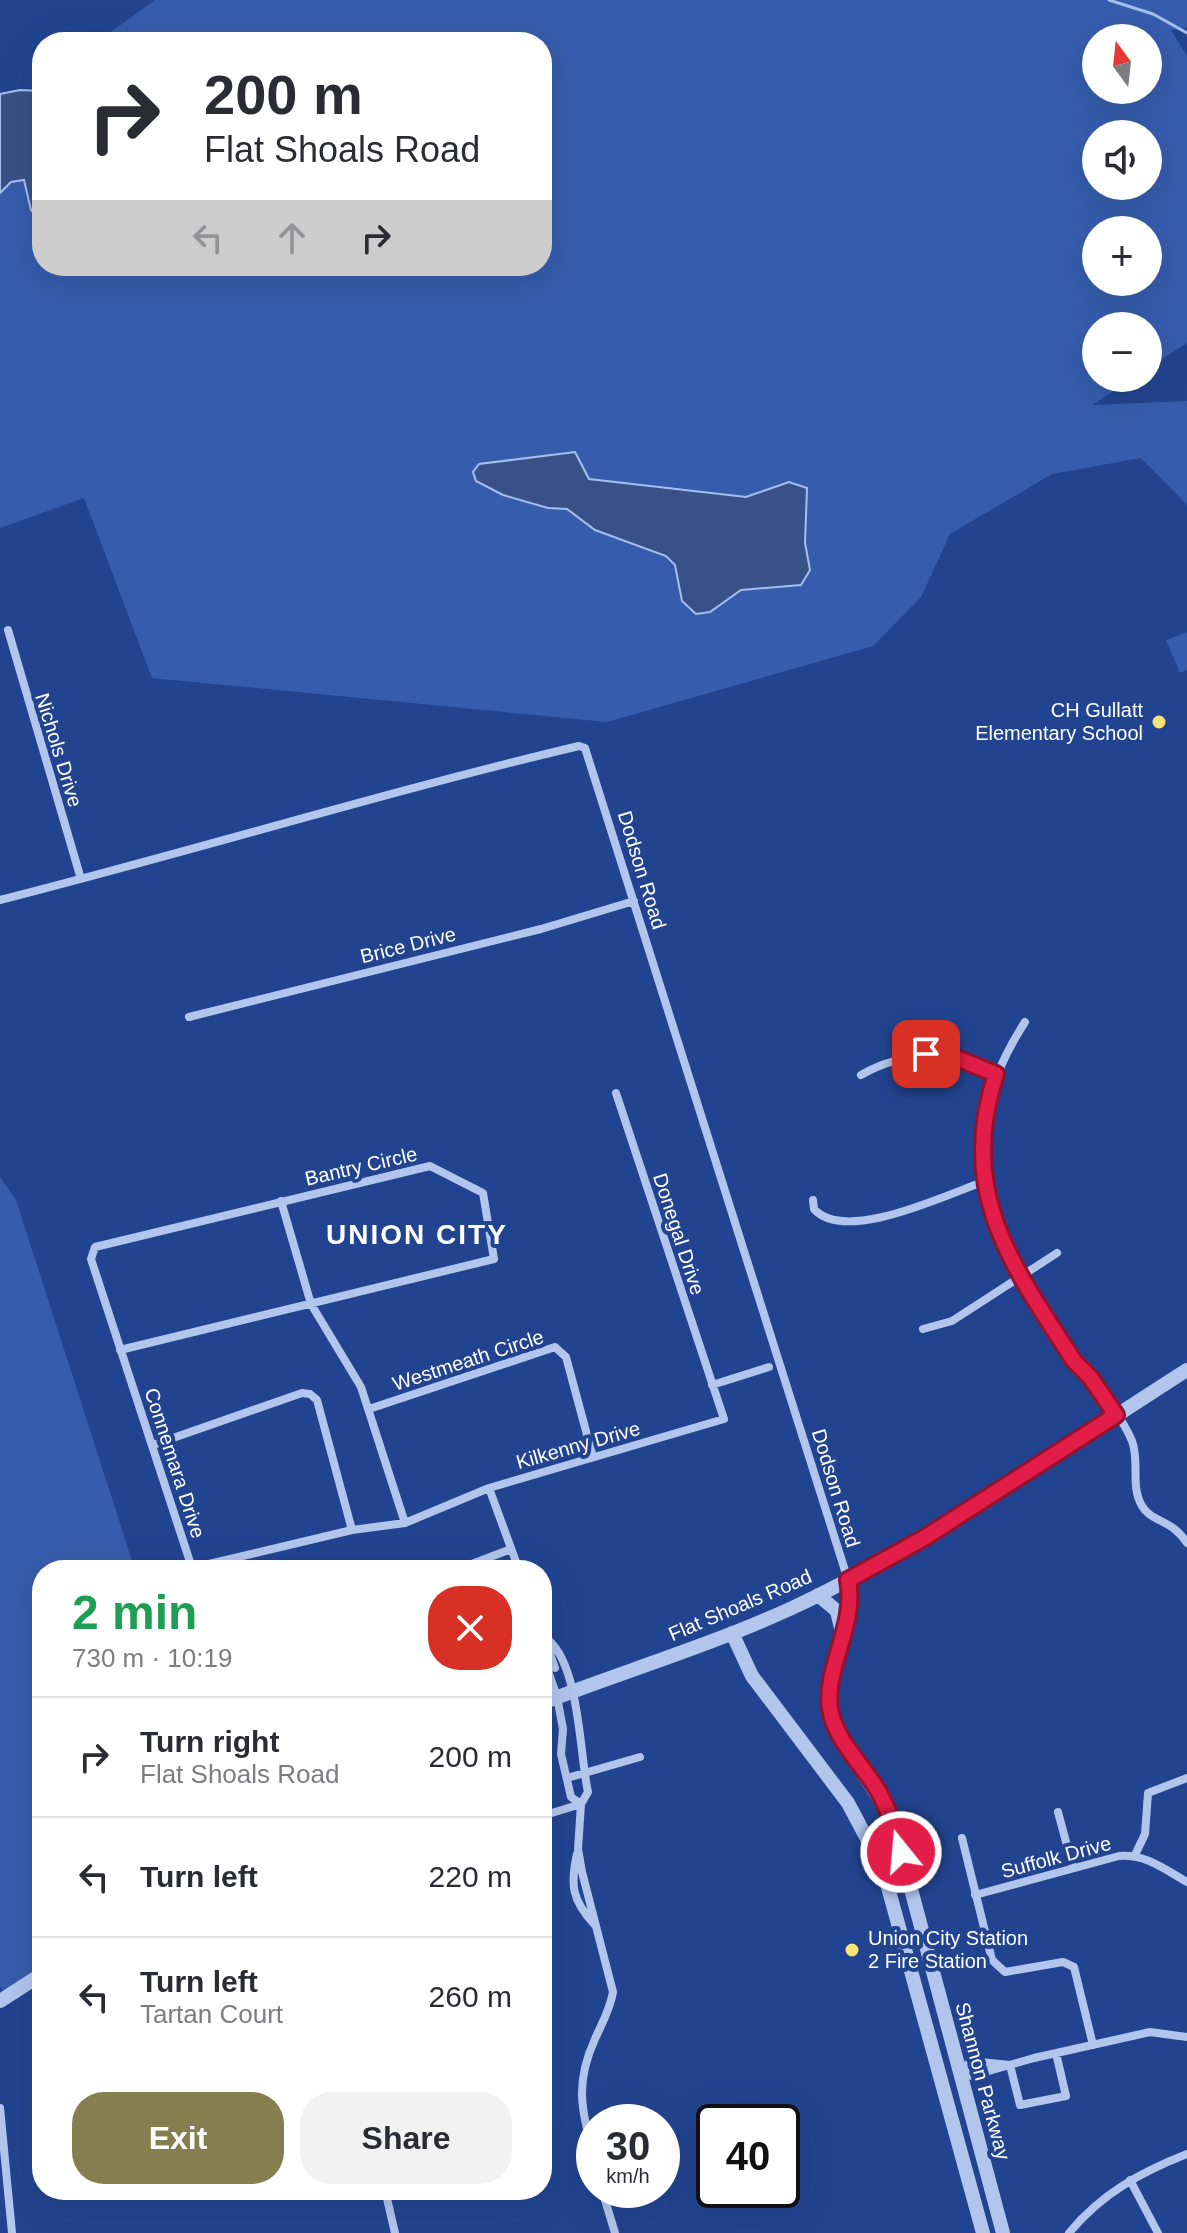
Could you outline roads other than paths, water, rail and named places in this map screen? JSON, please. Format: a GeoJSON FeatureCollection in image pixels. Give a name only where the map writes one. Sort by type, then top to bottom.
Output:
{"type":"FeatureCollection","features":[{"type":"Feature","properties":{"kind":"street","name":"Nichols Drive"},"geometry":{"type":"LineString","coordinates":[[8,630],[81,879]]}},
{"type":"Feature","properties":{"kind":"street","name":"Dodson Road"},"geometry":{"type":"LineString","coordinates":[[0,900],[478,770],[579,746],[589,753],[848,1580]]}},
{"type":"Feature","properties":{"kind":"street","name":"Brice Drive"},"geometry":{"type":"LineString","coordinates":[[189,1017],[541,929],[634,901]]}},
{"type":"Feature","properties":{"kind":"street"},"geometry":{"type":"LineString","coordinates":[[1025,1022],[996,1074],[982,1131],[983,1182],[996,1232],[1020,1277],[1074,1361],[1090,1377],[1133,1442],[1140,1504],[1148,1515],[1166,1521],[1179,1530],[1187,1543]]}},
{"type":"Feature","properties":{"kind":"street"},"geometry":{"type":"LineString","coordinates":[[861,1075],[892,1060],[926,1054],[959,1059],[996,1074]]}},
{"type":"Feature","properties":{"kind":"street","name":"Donegal Drive"},"geometry":{"type":"LineString","coordinates":[[616,1093],[712,1385]]}},
{"type":"Feature","properties":{"kind":"street","name":"Bantry Circle"},"geometry":{"type":"LineString","coordinates":[[430,1166],[478,1187],[483,1193],[494,1259],[120,1350],[91,1259],[95,1247],[281,1201],[430,1166]]}},
{"type":"Feature","properties":{"kind":"street"},"geometry":{"type":"LineString","coordinates":[[813,1200],[814,1209],[820,1216],[856,1223],[983,1182]]}},
{"type":"Feature","properties":{"kind":"street"},"geometry":{"type":"LineString","coordinates":[[281,1201],[311,1304],[352,1367],[369,1409],[405,1523]]}},
{"type":"Feature","properties":{"kind":"street"},"geometry":{"type":"LineString","coordinates":[[923,1329],[952,1321],[1057,1253]]}},
{"type":"Feature","properties":{"kind":"street","name":"Westmeath Circle"},"geometry":{"type":"LineString","coordinates":[[369,1409],[555,1347],[566,1357],[593,1457]]}},
{"type":"Feature","properties":{"kind":"street","name":"Connemara Drive"},"geometry":{"type":"LineString","coordinates":[[120,1350],[189,1560]]}},
{"type":"Feature","properties":{"kind":"street"},"geometry":{"type":"LineString","coordinates":[[712,1385],[769,1367]]}},
{"type":"Feature","properties":{"kind":"street","name":"Flat Shoals Road"},"geometry":{"type":"LineString","coordinates":[[552,1699],[732,1633],[848,1580],[924,1538],[1187,1370]]}},
{"type":"Feature","properties":{"kind":"street","name":"Kilkenny Drive"},"geometry":{"type":"LineString","coordinates":[[352,1530],[405,1523],[489,1488],[724,1419],[712,1385]]}},
{"type":"Feature","properties":{"kind":"street"},"geometry":{"type":"LineString","coordinates":[[153,1445],[310,1394],[317,1400],[352,1530]]}},
{"type":"Feature","properties":{"kind":"street"},"geometry":{"type":"LineString","coordinates":[[489,1488],[515,1560]]}},
{"type":"Feature","properties":{"kind":"street","name":"Connemara Drive"},"geometry":{"type":"LineString","coordinates":[[226,1560],[352,1530]]}},
{"type":"Feature","properties":{"kind":"street"},"geometry":{"type":"LineString","coordinates":[[482,1560],[511,1549]]}},
{"type":"Feature","properties":{"kind":"street","name":"Shannon Parkway"},"geometry":{"type":"LineString","coordinates":[[848,1580],[850,1611],[830,1689],[832,1715],[839,1735],[879,1792],[893,1822],[1003,2233]]}},
{"type":"Feature","properties":{"kind":"street"},"geometry":{"type":"LineString","coordinates":[[818,1595],[837,1611],[844,1640]]}},
{"type":"Feature","properties":{"kind":"street","name":"Shannon Parkway"},"geometry":{"type":"LineString","coordinates":[[732,1633],[752,1676],[848,1803],[883,1869],[983,2233]]}},
{"type":"Feature","properties":{"kind":"street"},"geometry":{"type":"LineString","coordinates":[[552,1641],[563,1729],[561,1754],[571,1797],[581,1804]]}},
{"type":"Feature","properties":{"kind":"street"},"geometry":{"type":"LineString","coordinates":[[552,1665],[574,1691],[580,1716],[579,1750],[588,1792],[581,1804],[578,1849],[571,1882],[578,1906],[596,1927]]}},
{"type":"Feature","properties":{"kind":"street"},"geometry":{"type":"LineString","coordinates":[[567,1778],[640,1757]]}},
{"type":"Feature","properties":{"kind":"street"},"geometry":{"type":"LineString","coordinates":[[1135,1855],[1145,1834],[1148,1793],[1187,1778]]}},
{"type":"Feature","properties":{"kind":"street"},"geometry":{"type":"LineString","coordinates":[[552,1813],[581,1804]]}},
{"type":"Feature","properties":{"kind":"street"},"geometry":{"type":"LineString","coordinates":[[1058,1812],[1073,1868]]}},
{"type":"Feature","properties":{"kind":"street"},"geometry":{"type":"LineString","coordinates":[[962,1838],[992,1960],[998,1969],[1011,1973],[1063,1962],[1074,1967],[1093,2045]]}},
{"type":"Feature","properties":{"kind":"street"},"geometry":{"type":"LineString","coordinates":[[578,1849],[613,1992],[611,2007],[582,2071],[579,2091],[582,2104]]}},
{"type":"Feature","properties":{"kind":"street","name":"Suffolk Drive"},"geometry":{"type":"LineString","coordinates":[[975,1895],[1073,1868],[1135,1855],[1187,1882]]}},
{"type":"Feature","properties":{"kind":"street"},"geometry":{"type":"LineString","coordinates":[[0,2001],[32,1980]]}},
{"type":"Feature","properties":{"kind":"street"},"geometry":{"type":"LineString","coordinates":[[1010,2065],[970,2061],[965,2069],[971,2076],[1150,2032],[1187,2037]]}},
{"type":"Feature","properties":{"kind":"street"},"geometry":{"type":"LineString","coordinates":[[1010,2065],[1020,2105],[1066,2096],[1056,2053]]}},
{"type":"Feature","properties":{"kind":"street"},"geometry":{"type":"LineString","coordinates":[[0,2108],[12,2233]]}},
{"type":"Feature","properties":{"kind":"street"},"geometry":{"type":"LineString","coordinates":[[1069,2233],[1083,2216],[1130,2180],[1187,2154]]}},
{"type":"Feature","properties":{"kind":"street"},"geometry":{"type":"LineString","coordinates":[[1130,2180],[1158,2233]]}},
{"type":"Feature","properties":{"kind":"street"},"geometry":{"type":"LineString","coordinates":[[387,2200],[395,2233]]}},
{"type":"Feature","properties":{"kind":"street"},"geometry":{"type":"LineString","coordinates":[[607,2208],[615,2233]]}},
{"type":"Feature","properties":{"kind":"waterway"},"geometry":{"type":"LineString","coordinates":[[1109,0],[1153,14],[1187,33]]}},
{"type":"Feature","properties":{"kind":"place","name":"CH Gullatt Elementary School"},"geometry":{"type":"Point","coordinates":[1159,722]}},
{"type":"Feature","properties":{"kind":"place","name":"Union City Station 2 Fire Station"},"geometry":{"type":"Point","coordinates":[852,1950]}},
{"type":"Feature","properties":{"kind":"district","name":"UNION CITY"},"geometry":{"type":"Point","coordinates":[417,1234]}}]}
